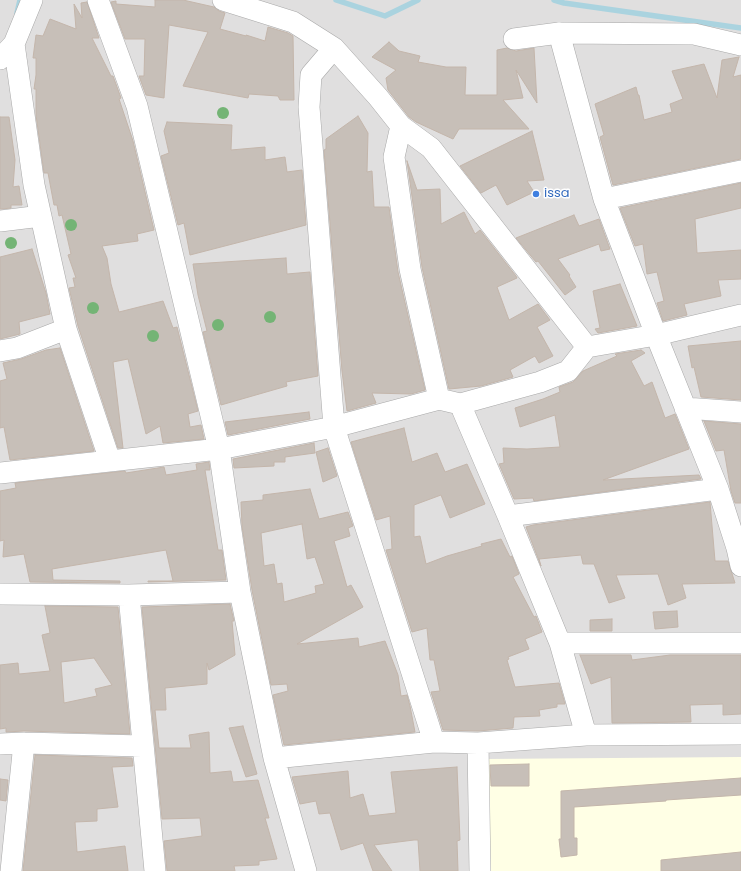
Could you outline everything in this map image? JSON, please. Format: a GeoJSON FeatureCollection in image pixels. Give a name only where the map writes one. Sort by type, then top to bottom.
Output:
{"type":"FeatureCollection","features":[{"type":"Feature","properties":{"kind":"street"},"geometry":{"type":"LineString","coordinates":[[32,0],[7,52],[34,186],[66,330],[110,461]]}},
{"type":"Feature","properties":{"kind":"street"},"geometry":{"type":"LineString","coordinates":[[98,0],[137,106],[219,449],[240,592],[274,758],[306,871]]}},
{"type":"Feature","properties":{"kind":"street"},"geometry":{"type":"LineString","coordinates":[[223,0],[293,22],[334,48],[402,126],[431,148],[588,347]]}},
{"type":"Feature","properties":{"kind":"street"},"geometry":{"type":"LineString","coordinates":[[514,39],[559,33],[694,34],[741,45]]}},
{"type":"Feature","properties":{"kind":"street"},"geometry":{"type":"LineString","coordinates":[[559,33],[604,199],[656,335],[718,489],[740,554]]}},
{"type":"Feature","properties":{"kind":"street"},"geometry":{"type":"LineString","coordinates":[[334,48],[311,75],[309,107],[334,427],[434,742]]}},
{"type":"Feature","properties":{"kind":"street"},"geometry":{"type":"LineString","coordinates":[[402,126],[394,157],[410,269],[439,399]]}},
{"type":"Feature","properties":{"kind":"street"},"geometry":{"type":"LineString","coordinates":[[604,199],[741,171]]}},
{"type":"Feature","properties":{"kind":"street"},"geometry":{"type":"LineString","coordinates":[[0,221],[41,216]]}},
{"type":"Feature","properties":{"kind":"street"},"geometry":{"type":"LineString","coordinates":[[0,473],[219,449],[334,427],[439,399],[460,404],[540,382],[568,371],[588,347],[656,335],[741,315]]}},
{"type":"Feature","properties":{"kind":"street"},"geometry":{"type":"LineString","coordinates":[[0,351],[17,348],[66,330]]}},
{"type":"Feature","properties":{"kind":"street"},"geometry":{"type":"LineString","coordinates":[[460,404],[560,643],[586,735]]}},
{"type":"Feature","properties":{"kind":"street"},"geometry":{"type":"LineString","coordinates":[[685,408],[741,412]]}},
{"type":"Feature","properties":{"kind":"street"},"geometry":{"type":"LineString","coordinates":[[508,516],[718,489]]}},
{"type":"Feature","properties":{"kind":"street"},"geometry":{"type":"LineString","coordinates":[[0,594],[129,595],[240,592]]}},
{"type":"Feature","properties":{"kind":"street"},"geometry":{"type":"LineString","coordinates":[[129,595],[142,746],[155,871]]}},
{"type":"Feature","properties":{"kind":"street"},"geometry":{"type":"LineString","coordinates":[[560,643],[741,642]]}},
{"type":"Feature","properties":{"kind":"street"},"geometry":{"type":"LineString","coordinates":[[274,758],[434,742],[478,744],[586,735],[741,734]]}},
{"type":"Feature","properties":{"kind":"street"},"geometry":{"type":"LineString","coordinates":[[0,744],[24,743],[142,746]]}},
{"type":"Feature","properties":{"kind":"street"},"geometry":{"type":"LineString","coordinates":[[11,871],[24,743]]}},
{"type":"Feature","properties":{"kind":"street"},"geometry":{"type":"LineString","coordinates":[[478,744],[480,871]]}},
{"type":"Feature","properties":{"kind":"shaded area"},"geometry":{"type":"Polygon","coordinates":[[[0,0],[741,0],[741,871],[0,871],[0,0]]]}},
{"type":"Feature","properties":{"kind":"shaded area"},"geometry":{"type":"Polygon","coordinates":[[[741,757],[741,871],[486,871],[484,759],[741,757]]]}},
{"type":"Feature","properties":{"kind":"building"},"geometry":{"type":"Polygon","coordinates":[[[155,0],[183,0],[214,7],[225,13],[220,29],[265,41],[268,27],[293,36],[294,100],[280,100],[278,96],[249,94],[248,98],[183,86],[208,32],[169,25],[164,98],[146,95],[139,76],[144,76],[145,39],[125,39],[111,2],[116,1],[116,4],[155,7],[155,0]]]}},
{"type":"Feature","properties":{"kind":"building"},"geometry":{"type":"Polygon","coordinates":[[[87,2],[99,38],[92,38],[111,76],[113,76],[121,98],[119,99],[133,141],[154,230],[137,234],[138,241],[102,246],[107,258],[111,284],[119,312],[163,301],[173,328],[177,327],[198,411],[188,414],[190,427],[201,425],[204,439],[163,443],[160,426],[146,434],[128,359],[113,362],[123,448],[118,448],[78,326],[69,288],[75,287],[73,278],[76,278],[68,255],[71,254],[62,215],[59,216],[57,205],[54,205],[48,173],[44,173],[36,115],[36,89],[34,89],[36,58],[33,58],[36,35],[43,36],[50,19],[76,29],[74,4],[82,18],[81,3],[87,2]]]}},
{"type":"Feature","properties":{"kind":"building"},"geometry":{"type":"Polygon","coordinates":[[[389,42],[399,51],[420,56],[418,62],[446,67],[466,67],[465,95],[497,95],[497,50],[507,48],[516,51],[534,48],[537,103],[516,70],[523,98],[503,100],[529,129],[459,129],[453,139],[416,122],[409,117],[388,90],[386,78],[396,70],[372,57],[389,42]]]}},
{"type":"Feature","properties":{"kind":"building"},"geometry":{"type":"Polygon","coordinates":[[[739,57],[733,77],[741,75],[741,159],[613,185],[600,137],[604,135],[595,104],[636,87],[644,120],[672,112],[670,104],[683,99],[672,71],[704,64],[717,98],[722,60],[739,57]]]}},
{"type":"Feature","properties":{"kind":"building"},"geometry":{"type":"Polygon","coordinates":[[[358,116],[368,133],[367,172],[372,171],[374,207],[389,207],[398,272],[425,390],[411,394],[372,393],[376,403],[347,411],[342,371],[324,150],[326,149],[326,139],[358,116]]]}},
{"type":"Feature","properties":{"kind":"building"},"geometry":{"type":"Polygon","coordinates":[[[0,117],[9,117],[15,160],[13,187],[19,186],[22,205],[11,205],[11,208],[2,209],[0,209],[0,117]]]}},
{"type":"Feature","properties":{"kind":"building"},"geometry":{"type":"Polygon","coordinates":[[[167,122],[232,125],[231,150],[265,147],[265,160],[285,157],[287,172],[302,170],[306,225],[190,255],[184,223],[178,225],[161,156],[169,153],[164,131],[167,122]]]}},
{"type":"Feature","properties":{"kind":"building"},"geometry":{"type":"Polygon","coordinates":[[[532,131],[544,180],[527,181],[534,192],[507,205],[496,185],[481,193],[460,166],[532,131]]]}},
{"type":"Feature","properties":{"kind":"building"},"geometry":{"type":"Polygon","coordinates":[[[407,161],[417,190],[440,189],[441,224],[464,212],[475,234],[480,230],[516,276],[517,278],[497,287],[509,320],[538,304],[550,320],[537,327],[553,356],[539,363],[535,356],[510,370],[513,377],[481,386],[449,389],[422,267],[407,161]]]}},
{"type":"Feature","properties":{"kind":"building"},"geometry":{"type":"Polygon","coordinates":[[[741,183],[741,208],[695,219],[697,253],[741,250],[741,279],[718,280],[721,296],[684,304],[687,315],[663,321],[657,303],[664,301],[657,272],[647,274],[643,244],[635,246],[620,208],[741,183]]]}},
{"type":"Feature","properties":{"kind":"building"},"geometry":{"type":"Polygon","coordinates":[[[574,215],[579,226],[599,219],[610,249],[601,251],[599,244],[558,259],[570,275],[569,276],[576,287],[565,295],[538,261],[536,262],[516,238],[574,215]]]}},
{"type":"Feature","properties":{"kind":"building"},"geometry":{"type":"Polygon","coordinates":[[[32,249],[46,293],[50,314],[19,322],[20,334],[0,339],[0,257],[32,249]]]}},
{"type":"Feature","properties":{"kind":"building"},"geometry":{"type":"Polygon","coordinates":[[[286,258],[287,274],[310,272],[318,376],[286,382],[287,386],[221,405],[203,332],[207,331],[198,295],[193,264],[286,258]]]}},
{"type":"Feature","properties":{"kind":"building"},"geometry":{"type":"Polygon","coordinates":[[[620,284],[637,326],[598,333],[595,329],[600,328],[593,291],[620,284]]]}},
{"type":"Feature","properties":{"kind":"building"},"geometry":{"type":"Polygon","coordinates":[[[741,341],[741,400],[701,397],[694,367],[692,368],[688,346],[741,341]]]}},
{"type":"Feature","properties":{"kind":"building"},"geometry":{"type":"Polygon","coordinates":[[[60,348],[94,451],[10,460],[4,427],[0,428],[0,381],[7,379],[3,363],[21,359],[46,350],[60,348]]]}},
{"type":"Feature","properties":{"kind":"building"},"geometry":{"type":"Polygon","coordinates":[[[641,350],[645,353],[631,361],[644,386],[652,382],[665,418],[675,414],[689,449],[603,480],[699,475],[701,479],[534,501],[533,498],[514,499],[499,464],[504,463],[503,448],[527,449],[560,447],[555,415],[520,427],[515,408],[560,392],[559,387],[573,382],[583,371],[617,356],[615,354],[641,350]]]}},
{"type":"Feature","properties":{"kind":"building"},"geometry":{"type":"Polygon","coordinates":[[[309,412],[310,419],[228,435],[225,422],[309,412]]]}},
{"type":"Feature","properties":{"kind":"building"},"geometry":{"type":"Polygon","coordinates":[[[704,421],[741,424],[741,503],[735,503],[731,491],[724,450],[716,451],[704,421]]]}},
{"type":"Feature","properties":{"kind":"building"},"geometry":{"type":"Polygon","coordinates":[[[404,428],[412,462],[437,453],[445,472],[467,464],[485,504],[450,518],[441,495],[414,505],[414,537],[420,536],[426,564],[482,546],[481,544],[501,539],[510,557],[512,556],[519,574],[513,577],[534,617],[536,616],[542,632],[525,639],[529,649],[508,657],[509,659],[507,660],[515,687],[559,683],[565,704],[557,704],[557,707],[539,710],[540,716],[514,717],[513,728],[478,731],[443,730],[431,692],[440,691],[434,660],[430,660],[427,628],[412,632],[386,550],[392,549],[390,516],[376,520],[351,442],[404,428]]]}},
{"type":"Feature","properties":{"kind":"building"},"geometry":{"type":"Polygon","coordinates":[[[314,443],[315,453],[285,457],[285,462],[274,462],[274,466],[234,468],[233,459],[314,443]]]}},
{"type":"Feature","properties":{"kind":"building"},"geometry":{"type":"Polygon","coordinates":[[[328,448],[337,476],[323,482],[316,452],[328,448]]]}},
{"type":"Feature","properties":{"kind":"building"},"geometry":{"type":"Polygon","coordinates":[[[209,462],[210,470],[205,470],[218,550],[222,550],[226,580],[148,582],[173,581],[166,550],[52,569],[53,580],[120,581],[120,583],[30,582],[24,554],[3,557],[4,540],[0,541],[0,491],[16,488],[15,483],[125,471],[126,473],[164,467],[166,475],[197,470],[196,464],[209,462]]]}},
{"type":"Feature","properties":{"kind":"building"},"geometry":{"type":"Polygon","coordinates":[[[310,489],[319,519],[348,512],[353,526],[348,528],[350,536],[334,541],[347,587],[351,585],[363,607],[297,644],[358,638],[359,647],[385,641],[398,675],[401,696],[407,695],[415,732],[284,745],[273,695],[288,691],[287,684],[271,685],[252,590],[242,526],[241,502],[263,500],[263,495],[310,489]],[[302,524],[261,533],[264,566],[274,564],[277,584],[282,583],[284,602],[316,593],[315,586],[324,584],[315,557],[307,559],[302,524]]]}},
{"type":"Feature","properties":{"kind":"building"},"geometry":{"type":"Polygon","coordinates":[[[710,502],[715,561],[728,561],[735,583],[682,584],[686,598],[668,605],[658,574],[616,575],[625,598],[609,603],[594,564],[583,564],[581,555],[539,559],[541,566],[526,527],[533,525],[710,502]]]}},
{"type":"Feature","properties":{"kind":"building"},"geometry":{"type":"Polygon","coordinates":[[[230,604],[234,621],[232,621],[235,655],[209,670],[207,663],[207,684],[165,688],[166,710],[155,710],[159,748],[191,748],[189,735],[209,732],[210,773],[231,771],[233,782],[258,780],[269,818],[265,818],[277,859],[259,861],[259,865],[234,866],[235,871],[167,871],[164,841],[202,836],[200,818],[162,819],[142,607],[230,604]]]}},
{"type":"Feature","properties":{"kind":"building"},"geometry":{"type":"Polygon","coordinates":[[[45,606],[118,607],[130,734],[24,731],[6,732],[6,728],[0,729],[0,665],[18,663],[19,674],[50,671],[42,635],[50,633],[45,606]],[[94,658],[61,662],[64,703],[97,696],[95,689],[112,685],[94,658]]]}},
{"type":"Feature","properties":{"kind":"building"},"geometry":{"type":"Polygon","coordinates":[[[677,611],[678,627],[655,629],[653,612],[677,611]]]}},
{"type":"Feature","properties":{"kind":"building"},"geometry":{"type":"Polygon","coordinates":[[[612,619],[612,631],[590,631],[590,620],[612,619]]]}},
{"type":"Feature","properties":{"kind":"building"},"geometry":{"type":"Polygon","coordinates":[[[580,655],[631,655],[632,660],[670,655],[741,655],[741,714],[723,715],[723,704],[690,705],[691,722],[612,723],[611,677],[591,684],[580,655]]]}},
{"type":"Feature","properties":{"kind":"building"},"geometry":{"type":"Polygon","coordinates":[[[243,726],[257,774],[246,777],[229,728],[243,726]]]}},
{"type":"Feature","properties":{"kind":"building"},"geometry":{"type":"Polygon","coordinates":[[[35,755],[132,758],[133,766],[112,767],[118,807],[97,809],[97,821],[75,822],[77,852],[125,846],[128,871],[23,871],[35,755]]]}},
{"type":"Feature","properties":{"kind":"building"},"geometry":{"type":"Polygon","coordinates":[[[529,764],[529,786],[491,786],[490,765],[529,764]]]}},
{"type":"Feature","properties":{"kind":"building"},"geometry":{"type":"Polygon","coordinates":[[[457,767],[460,840],[457,841],[458,871],[420,871],[418,840],[414,840],[374,845],[392,871],[373,871],[363,843],[341,850],[330,813],[319,814],[316,801],[300,804],[292,777],[348,771],[350,798],[363,794],[369,816],[396,813],[391,772],[457,767]]]}},
{"type":"Feature","properties":{"kind":"building"},"geometry":{"type":"Polygon","coordinates":[[[741,778],[741,795],[574,807],[574,838],[577,838],[577,855],[561,857],[559,839],[561,839],[561,791],[741,778]]]}},
{"type":"Feature","properties":{"kind":"building"},"geometry":{"type":"Polygon","coordinates":[[[0,779],[8,780],[6,801],[0,800],[0,779]]]}},
{"type":"Feature","properties":{"kind":"building"},"geometry":{"type":"Polygon","coordinates":[[[741,852],[741,871],[661,871],[661,860],[741,852]]]}},
{"type":"Feature","properties":{"kind":"waterway"},"geometry":{"type":"LineString","coordinates":[[17,13],[20,0]]}},
{"type":"Feature","properties":{"kind":"waterway"},"geometry":{"type":"LineString","coordinates":[[336,0],[385,16],[418,0]]}},
{"type":"Feature","properties":{"kind":"waterway"},"geometry":{"type":"LineString","coordinates":[[554,0],[564,3],[741,28]]}},
{"type":"Feature","properties":{"kind":"place","name":"issa"},"geometry":{"type":"Point","coordinates":[536,194]}}]}
